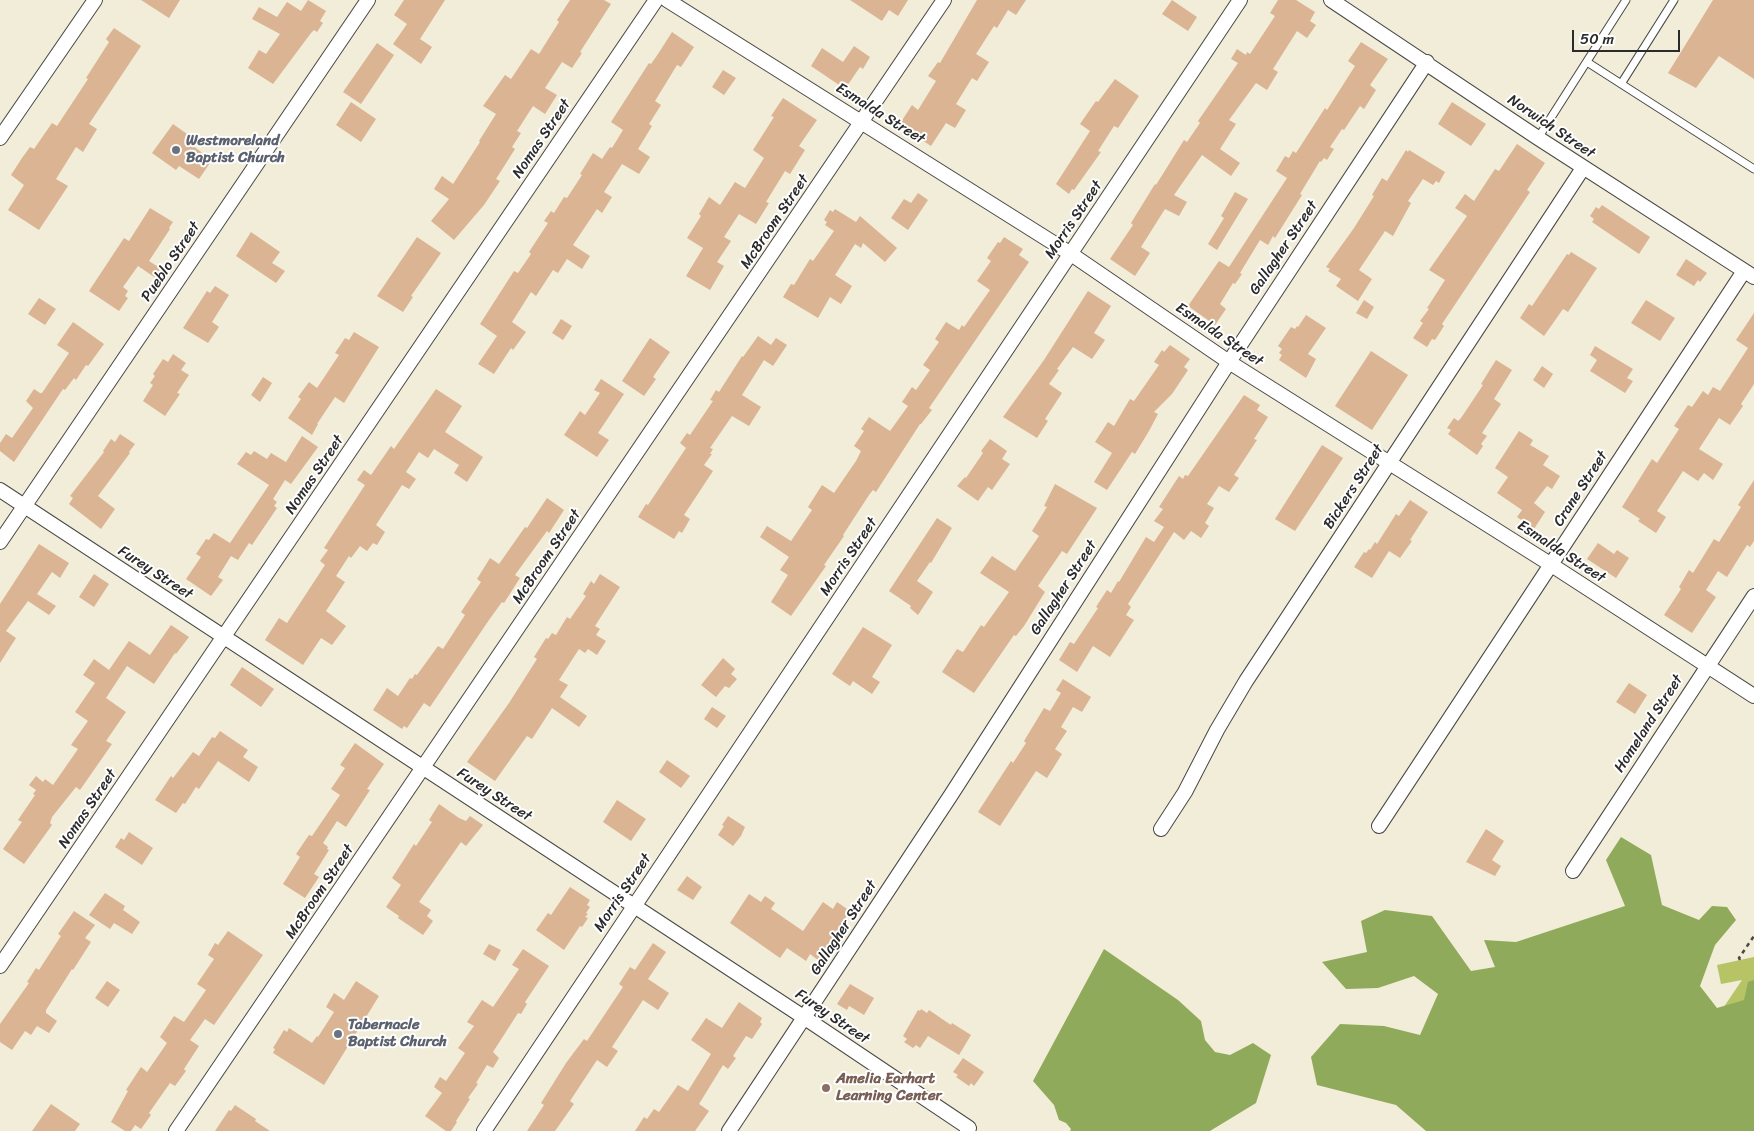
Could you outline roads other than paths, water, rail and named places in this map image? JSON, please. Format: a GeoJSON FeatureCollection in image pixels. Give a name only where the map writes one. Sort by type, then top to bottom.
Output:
{"type":"FeatureCollection","features":[{"type":"Feature","properties":{"kind":"street"},"geometry":{"type":"LineString","coordinates":[[0,138],[95,0]]}},
{"type":"Feature","properties":{"kind":"street","name":"Pueblo Street"},"geometry":{"type":"LineString","coordinates":[[0,542],[368,0]]}},
{"type":"Feature","properties":{"kind":"street","name":"Nomas Street"},"geometry":{"type":"LineString","coordinates":[[0,966],[656,0]]}},
{"type":"Feature","properties":{"kind":"street","name":"Esmalda Street"},"geometry":{"type":"LineString","coordinates":[[667,0],[1071,254],[1228,362],[1550,564],[1754,696]]}},
{"type":"Feature","properties":{"kind":"street","name":"McBroom Street"},"geometry":{"type":"LineString","coordinates":[[176,1131],[944,0]]}},
{"type":"Feature","properties":{"kind":"street","name":"Morris Street"},"geometry":{"type":"LineString","coordinates":[[484,1131],[1240,0]]}},
{"type":"Feature","properties":{"kind":"street","name":"Norwich Street"},"geometry":{"type":"LineString","coordinates":[[1331,0],[1427,62],[1583,168],[1749,274]]}},
{"type":"Feature","properties":{"kind":"street","name":"Gallagher Street"},"geometry":{"type":"LineString","coordinates":[[729,1131],[951,795],[1228,362],[1427,62]]}},
{"type":"Feature","properties":{"kind":"street","name":"Bickers Street"},"geometry":{"type":"LineString","coordinates":[[1161,829],[1185,792],[1217,730],[1246,682],[1583,168]]}},
{"type":"Feature","properties":{"kind":"street","name":"Crane Street"},"geometry":{"type":"LineString","coordinates":[[1379,826],[1550,564],[1749,274]]}},
{"type":"Feature","properties":{"kind":"street","name":"Furey Street"},"geometry":{"type":"LineString","coordinates":[[0,490],[805,1018],[968,1129]]}},
{"type":"Feature","properties":{"kind":"street","name":"Homeland Street"},"geometry":{"type":"LineString","coordinates":[[1573,871],[1754,596]]}},
{"type":"Feature","properties":{"kind":"lane"},"geometry":{"type":"LineString","coordinates":[[1538,138],[1626,0]]}},
{"type":"Feature","properties":{"kind":"lane"},"geometry":{"type":"LineString","coordinates":[[1621,84],[1674,0]]}},
{"type":"Feature","properties":{"kind":"lane"},"geometry":{"type":"LineString","coordinates":[[1586,62],[1754,169]]}},
{"type":"Feature","properties":{"kind":"place","name":"Westmoreland Baptist Church"},"geometry":{"type":"Point","coordinates":[176,150]}},
{"type":"Feature","properties":{"kind":"place","name":"Tabernacle Baptist Church"},"geometry":{"type":"Point","coordinates":[338,1034]}},
{"type":"Feature","properties":{"kind":"place","name":"Amelia Earhart Learning Center"},"geometry":{"type":"Point","coordinates":[826,1088]}}]}
